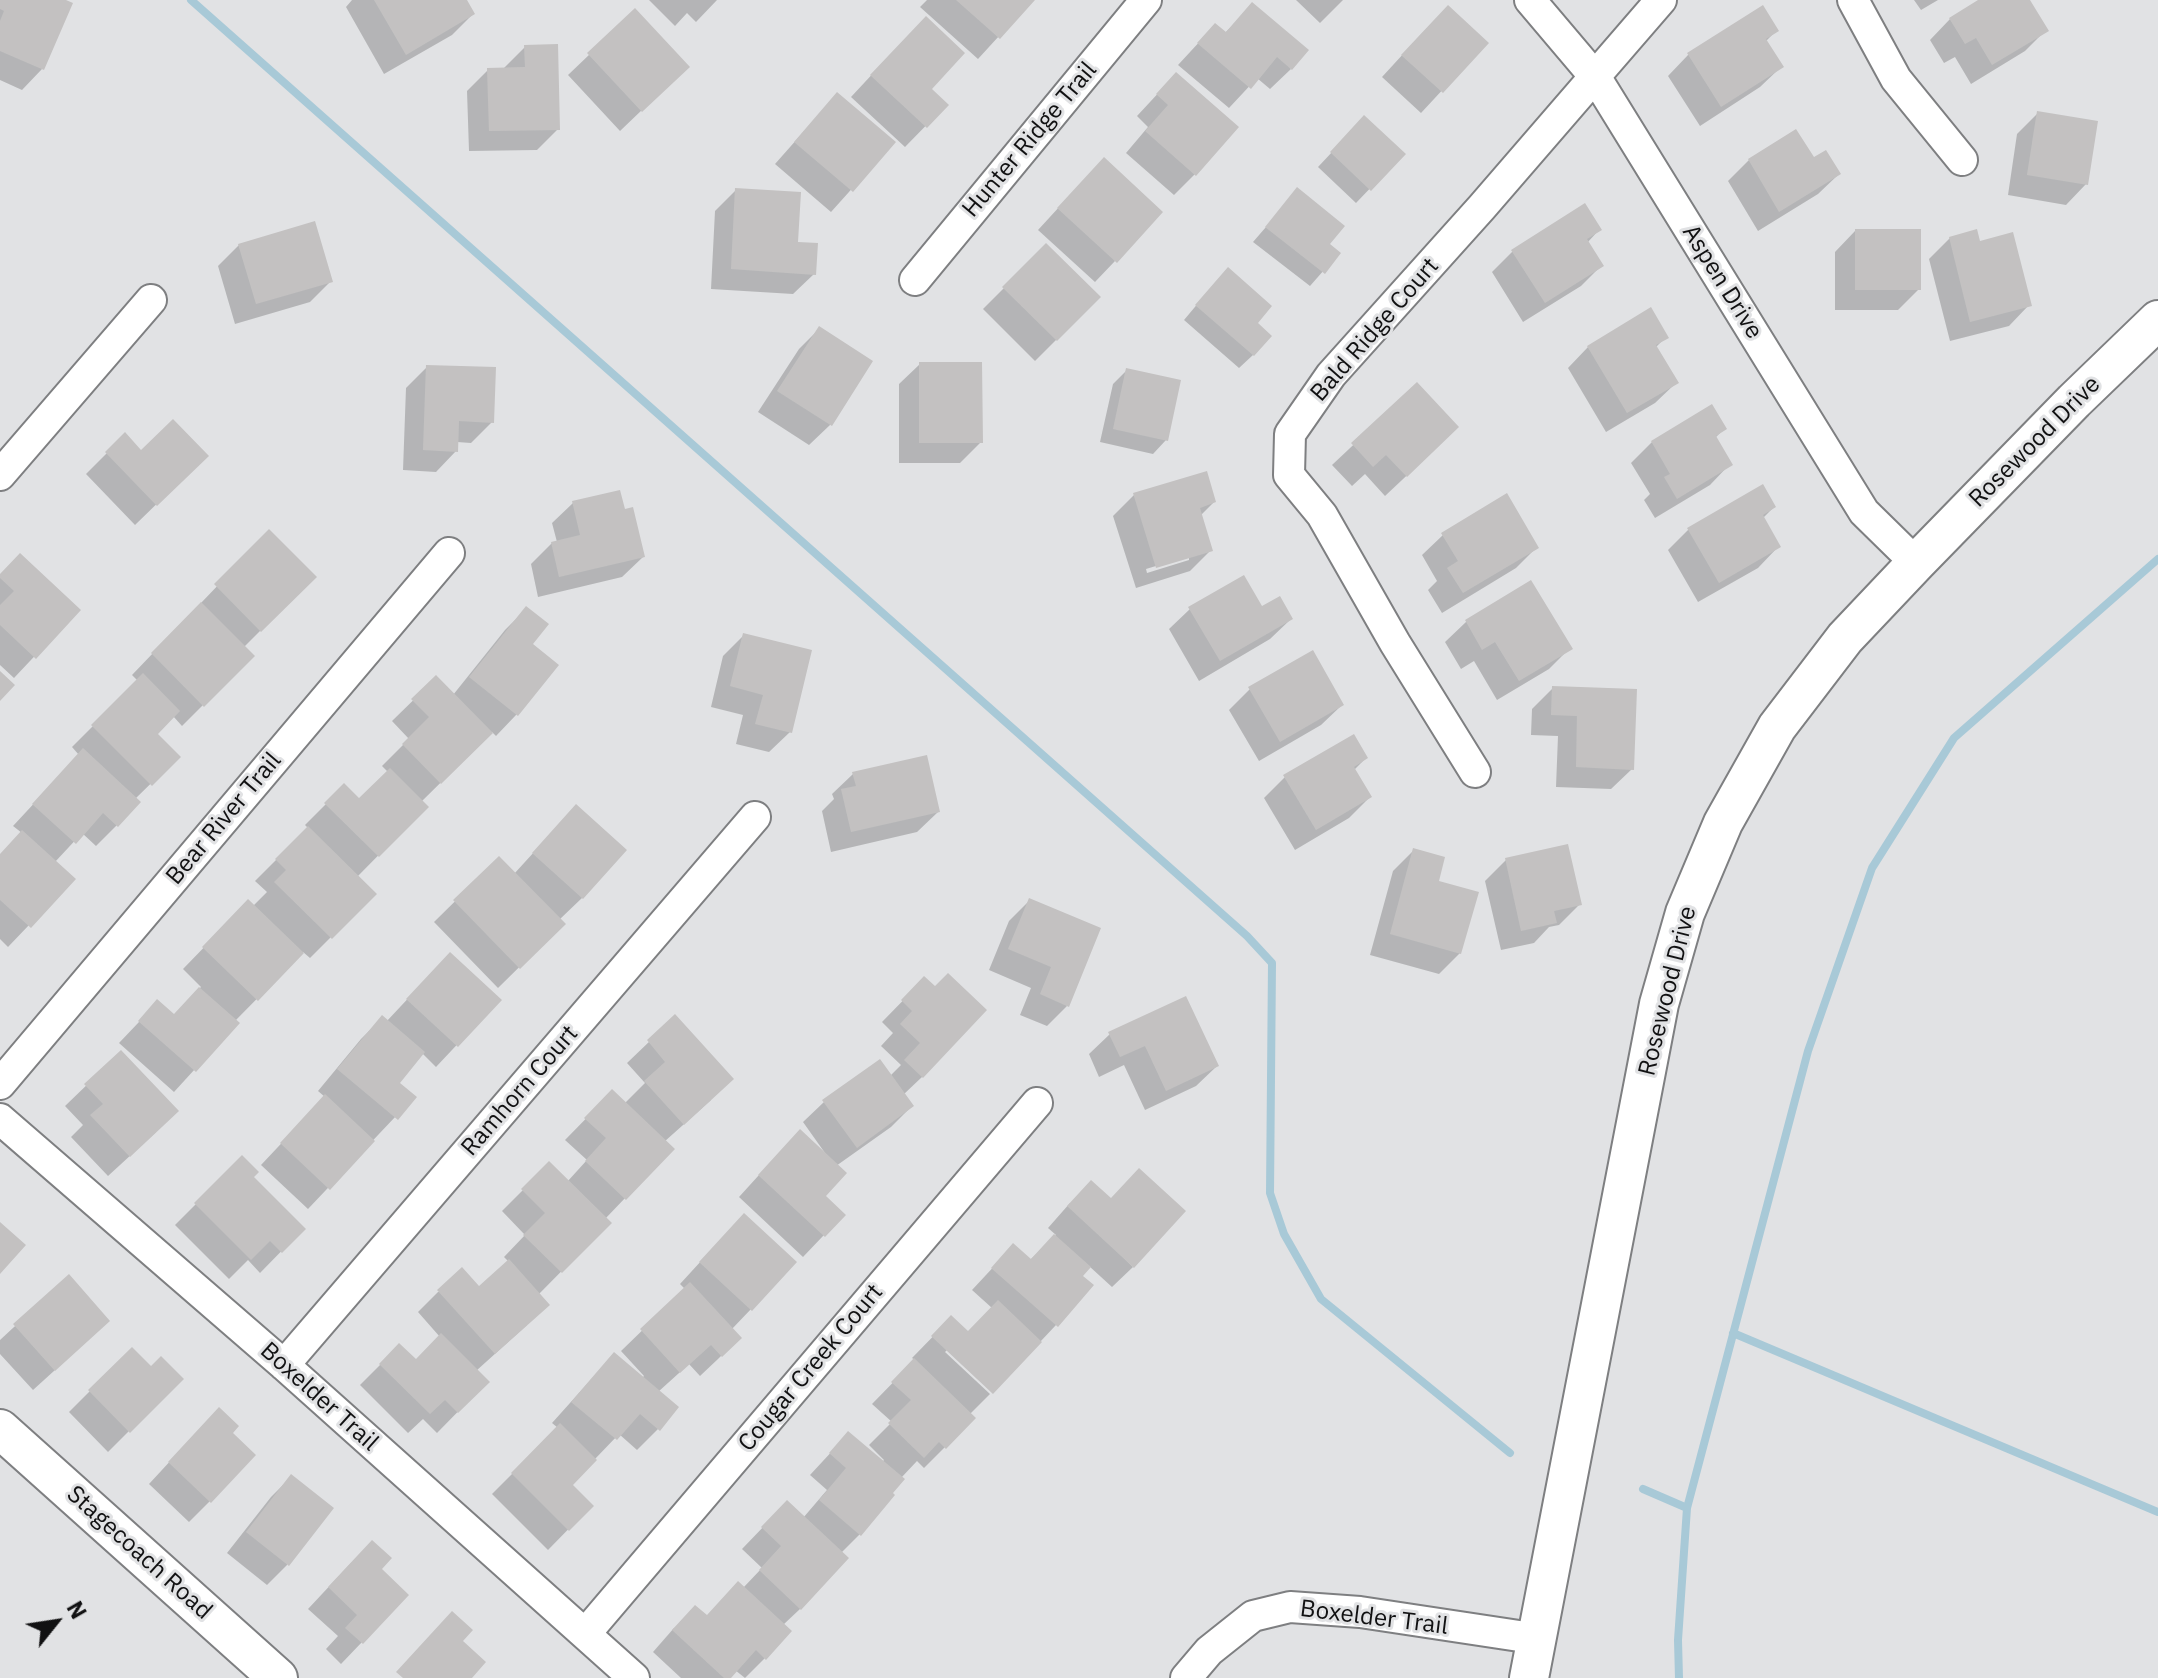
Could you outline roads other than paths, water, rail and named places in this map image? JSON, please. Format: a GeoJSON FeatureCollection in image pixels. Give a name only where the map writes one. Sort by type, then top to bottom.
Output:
{"type":"FeatureCollection","features":[{"type":"Feature","properties":{"kind":"main road","name":"Rosewood Drive"},"geometry":{"type":"LineString","coordinates":[[1529,1678],[1539,1639],[1659,1004],[1685,913],[1723,823],[1777,727],[1845,638],[2074,401],[2158,320]]}},
{"type":"Feature","properties":{"kind":"main road","name":"Stagecoach Road"},"geometry":{"type":"LineString","coordinates":[[0,1429],[278,1678]]}},
{"type":"Feature","properties":{"kind":"street","name":"Hunter Ridge Trail"},"geometry":{"type":"LineString","coordinates":[[915,280],[1146,0]]}},
{"type":"Feature","properties":{"kind":"street","name":"Aspen Drive"},"geometry":{"type":"LineString","coordinates":[[1530,0],[1596,78],[1864,512],[1916,563]]}},
{"type":"Feature","properties":{"kind":"street","name":"Bald Ridge Court"},"geometry":{"type":"LineString","coordinates":[[1475,772],[1322,515],[1289,475],[1290,434],[1331,375],[1596,78],[1661,0]]}},
{"type":"Feature","properties":{"kind":"street"},"geometry":{"type":"LineString","coordinates":[[1853,0],[1896,79],[1962,160]]}},
{"type":"Feature","properties":{"kind":"street"},"geometry":{"type":"LineString","coordinates":[[0,475],[151,300]]}},
{"type":"Feature","properties":{"kind":"street","name":"Bear River Trail"},"geometry":{"type":"LineString","coordinates":[[0,1084],[449,553]]}},
{"type":"Feature","properties":{"kind":"street","name":"Ramhorn Court"},"geometry":{"type":"LineString","coordinates":[[284,1365],[755,817]]}},
{"type":"Feature","properties":{"kind":"street","name":"Cougar Creek Court"},"geometry":{"type":"LineString","coordinates":[[585,1634],[1037,1103]]}},
{"type":"Feature","properties":{"kind":"street","name":"Boxelder Trail"},"geometry":{"type":"LineString","coordinates":[[0,1119],[284,1365],[634,1678]]}},
{"type":"Feature","properties":{"kind":"street","name":"Boxelder Trail"},"geometry":{"type":"LineString","coordinates":[[1186,1678],[1209,1651],[1253,1616],[1290,1607],[1360,1612],[1539,1639]]}},
{"type":"Feature","properties":{"kind":"waterway"},"geometry":{"type":"LineString","coordinates":[[191,0],[1247,936],[1272,963],[1270,1193],[1284,1234],[1321,1299],[1510,1453]]}},
{"type":"Feature","properties":{"kind":"waterway"},"geometry":{"type":"LineString","coordinates":[[1679,1678],[1678,1640],[1687,1508],[1808,1051],[1872,868],[1954,738],[2158,559]]}},
{"type":"Feature","properties":{"kind":"waterway"},"geometry":{"type":"LineString","coordinates":[[1733,1333],[2158,1512]]}},
{"type":"Feature","properties":{"kind":"waterway"},"geometry":{"type":"LineString","coordinates":[[1643,1489],[1687,1508]]}}]}
